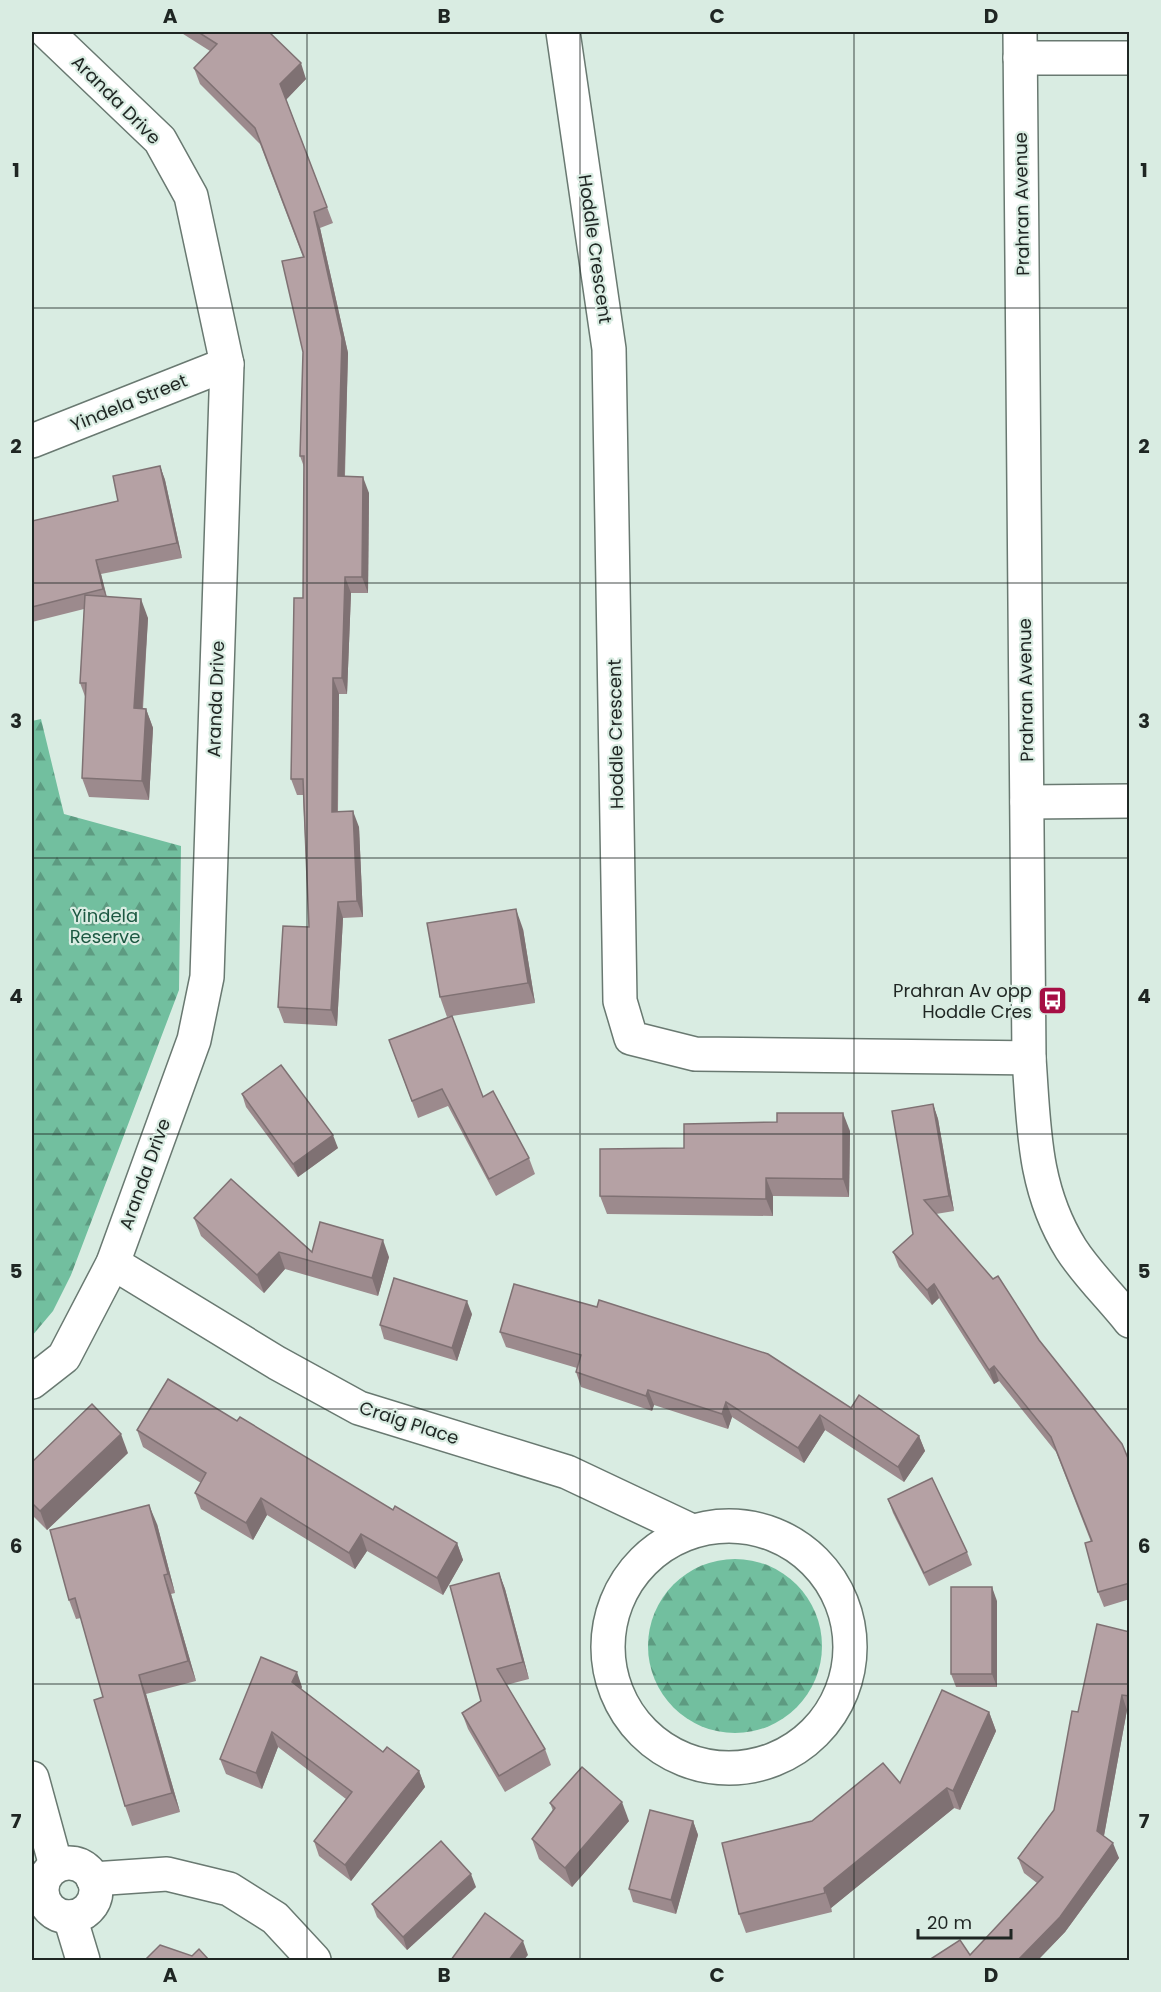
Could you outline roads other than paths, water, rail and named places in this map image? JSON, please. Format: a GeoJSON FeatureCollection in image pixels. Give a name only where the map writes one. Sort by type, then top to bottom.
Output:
{"type":"FeatureCollection","features":[{"type":"Feature","properties":{"kind":"street","name":"Aranda Drive"},"geometry":{"type":"LineString","coordinates":[[32,1382],[64,1357],[112,1263],[194,1040],[207,977],[227,364],[191,196],[160,140],[47,32]]}},
{"type":"Feature","properties":{"kind":"street","name":"Hoddle Crescent"},"geometry":{"type":"LineString","coordinates":[[563,32],[609,349],[620,1001],[631,1038],[695,1054],[1029,1058]]}},
{"type":"Feature","properties":{"kind":"street","name":"Prahran Avenue"},"geometry":{"type":"LineString","coordinates":[[1020,45],[1029,1058],[1035,1155],[1043,1188],[1072,1250],[1130,1321]]}},
{"type":"Feature","properties":{"kind":"street"},"geometry":{"type":"LineString","coordinates":[[1020,45],[1130,58]]}},
{"type":"Feature","properties":{"kind":"street","name":"Yindela Street"},"geometry":{"type":"LineString","coordinates":[[32,441],[227,364]]}},
{"type":"Feature","properties":{"kind":"street"},"geometry":{"type":"LineString","coordinates":[[1027,802],[1130,801]]}},
{"type":"Feature","properties":{"kind":"street","name":"Craig Place"},"geometry":{"type":"LineString","coordinates":[[112,1263],[277,1363],[359,1408],[567,1472],[692,1531]]}},
{"type":"Feature","properties":{"kind":"street"},"geometry":{"type":"LineString","coordinates":[[732,1525],[773,1533],[808,1554],[835,1586],[849,1625],[849,1666],[836,1705],[810,1737],[777,1758],[739,1768],[700,1765],[664,1749],[634,1723],[615,1689],[607,1650],[612,1612],[629,1576],[656,1549],[692,1531],[732,1525]]}},
{"type":"Feature","properties":{"kind":"street"},"geometry":{"type":"LineString","coordinates":[[32,1779],[56,1866]]}},
{"type":"Feature","properties":{"kind":"street"},"geometry":{"type":"LineString","coordinates":[[65,1863],[82,1866],[93,1879],[96,1887],[92,1904],[78,1915],[70,1917],[52,1912],[42,1897],[44,1879],[56,1866],[65,1863]]}},
{"type":"Feature","properties":{"kind":"street"},"geometry":{"type":"LineString","coordinates":[[93,1879],[167,1874],[229,1889],[275,1918],[314,1960]]}},
{"type":"Feature","properties":{"kind":"street"},"geometry":{"type":"LineString","coordinates":[[70,1917],[82,1960]]}},
{"type":"Feature","properties":{"kind":"place","name":"Prahran Av opp Hoddle Cres"},"geometry":{"type":"Point","coordinates":[1053,1001]}},
{"type":"Feature","properties":{"kind":"park label","name":"Yindela Reserve"},"geometry":{"type":"Point","coordinates":[105,926]}}]}
